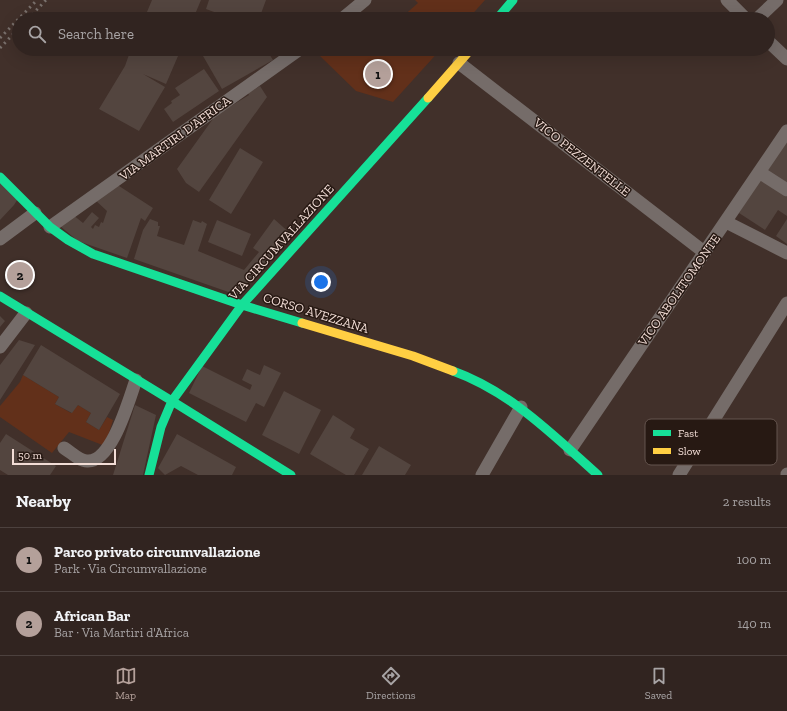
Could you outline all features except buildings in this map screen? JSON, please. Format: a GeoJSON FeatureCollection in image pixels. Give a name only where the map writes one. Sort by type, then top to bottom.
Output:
{"type":"FeatureCollection","features":[{"type":"Feature","properties":{"kind":"street"},"geometry":{"type":"LineString","coordinates":[[350,12],[365,0]]}},
{"type":"Feature","properties":{"kind":"street"},"geometry":{"type":"LineString","coordinates":[[502,12],[513,0]]}},
{"type":"Feature","properties":{"kind":"street"},"geometry":{"type":"LineString","coordinates":[[727,0],[739,12]]}},
{"type":"Feature","properties":{"kind":"street"},"geometry":{"type":"LineString","coordinates":[[764,12],[777,0]]}},
{"type":"Feature","properties":{"kind":"street"},"geometry":{"type":"LineString","coordinates":[[775,48],[787,59]]}},
{"type":"Feature","properties":{"kind":"street","name":"VIA MARTIRI D'AFRICA"},"geometry":{"type":"LineString","coordinates":[[50,227],[142,164],[290,56]]}},
{"type":"Feature","properties":{"kind":"street","name":"VIA CIRCUMVALLAZIONE"},"geometry":{"type":"LineString","coordinates":[[149,475],[161,427],[172,401],[242,304],[465,56]]}},
{"type":"Feature","properties":{"kind":"street","name":"VICO PEZZENTELLE"},"geometry":{"type":"LineString","coordinates":[[459,63],[704,252]]}},
{"type":"Feature","properties":{"kind":"street","name":"VICO ABOLITOMONTE"},"geometry":{"type":"LineString","coordinates":[[570,450],[787,131]]}},
{"type":"Feature","properties":{"kind":"street"},"geometry":{"type":"LineString","coordinates":[[759,172],[787,190]]}},
{"type":"Feature","properties":{"kind":"street","name":"CORSO AVEZZANA"},"geometry":{"type":"LineString","coordinates":[[0,177],[50,227],[68,240],[93,254],[242,304],[413,356],[470,377],[521,407],[598,475]]}},
{"type":"Feature","properties":{"kind":"street"},"geometry":{"type":"LineString","coordinates":[[0,239],[35,213]]}},
{"type":"Feature","properties":{"kind":"street"},"geometry":{"type":"LineString","coordinates":[[726,222],[787,253]]}},
{"type":"Feature","properties":{"kind":"street"},"geometry":{"type":"LineString","coordinates":[[0,296],[291,475]]}},
{"type":"Feature","properties":{"kind":"street"},"geometry":{"type":"LineString","coordinates":[[714,419],[787,303]]}},
{"type":"Feature","properties":{"kind":"street"},"geometry":{"type":"LineString","coordinates":[[0,347],[26,313]]}},
{"type":"Feature","properties":{"kind":"street"},"geometry":{"type":"LineString","coordinates":[[64,448],[82,460],[89,462],[102,456],[115,434],[136,380]]}},
{"type":"Feature","properties":{"kind":"street"},"geometry":{"type":"LineString","coordinates":[[482,475],[521,407]]}},
{"type":"Feature","properties":{"kind":"street"},"geometry":{"type":"LineString","coordinates":[[679,475],[685,465]]}},
{"type":"Feature","properties":{"kind":"shaded area"},"geometry":{"type":"Polygon","coordinates":[[[415,0],[485,0],[474,12],[408,12],[418,3],[415,0]]]}},
{"type":"Feature","properties":{"kind":"shaded area"},"geometry":{"type":"Polygon","coordinates":[[[320,56],[435,56],[393,102],[356,91],[320,56]]]}},
{"type":"Feature","properties":{"kind":"shaded area"},"geometry":{"type":"Polygon","coordinates":[[[23,375],[59,397],[55,404],[71,413],[78,405],[91,413],[86,422],[99,430],[107,417],[113,420],[105,446],[69,432],[52,453],[0,417],[0,406],[20,382],[23,375]]]}},
{"type":"Feature","properties":{"kind":"railway"},"geometry":{"type":"LineString","coordinates":[[25,12],[37,0]]}},
{"type":"Feature","properties":{"kind":"railway"},"geometry":{"type":"LineString","coordinates":[[35,12],[46,0]]}},
{"type":"Feature","properties":{"kind":"railway"},"geometry":{"type":"LineString","coordinates":[[0,38],[12,26]]}},
{"type":"Feature","properties":{"kind":"railway"},"geometry":{"type":"LineString","coordinates":[[0,48],[12,35]]}},
{"type":"Feature","properties":{"kind":"traffic: fast"},"geometry":{"type":"LineString","coordinates":[[503,12],[513,0]]}},
{"type":"Feature","properties":{"kind":"traffic: fast"},"geometry":{"type":"LineString","coordinates":[[149,475],[161,427],[172,401],[242,305],[428,98]]}},
{"type":"Feature","properties":{"kind":"traffic: fast"},"geometry":{"type":"LineString","coordinates":[[0,177],[50,227],[68,240],[93,254],[242,305],[302,323]]}},
{"type":"Feature","properties":{"kind":"traffic: fast"},"geometry":{"type":"LineString","coordinates":[[0,296],[172,401]]}},
{"type":"Feature","properties":{"kind":"traffic: fast"},"geometry":{"type":"LineString","coordinates":[[453,371],[494,390],[513,403],[548,430],[598,475]]}},
{"type":"Feature","properties":{"kind":"traffic: fast"},"geometry":{"type":"LineString","coordinates":[[172,401],[291,475]]}},
{"type":"Feature","properties":{"kind":"traffic: slow"},"geometry":{"type":"LineString","coordinates":[[428,98],[465,56]]}},
{"type":"Feature","properties":{"kind":"traffic: slow"},"geometry":{"type":"LineString","coordinates":[[302,323],[413,356],[453,371]]}},
{"type":"Feature","properties":{"kind":"place","name":"Parco privato circumvallazione"},"geometry":{"type":"Point","coordinates":[378,74]}},
{"type":"Feature","properties":{"kind":"place","name":"African Bar"},"geometry":{"type":"Point","coordinates":[20,275]}}]}
